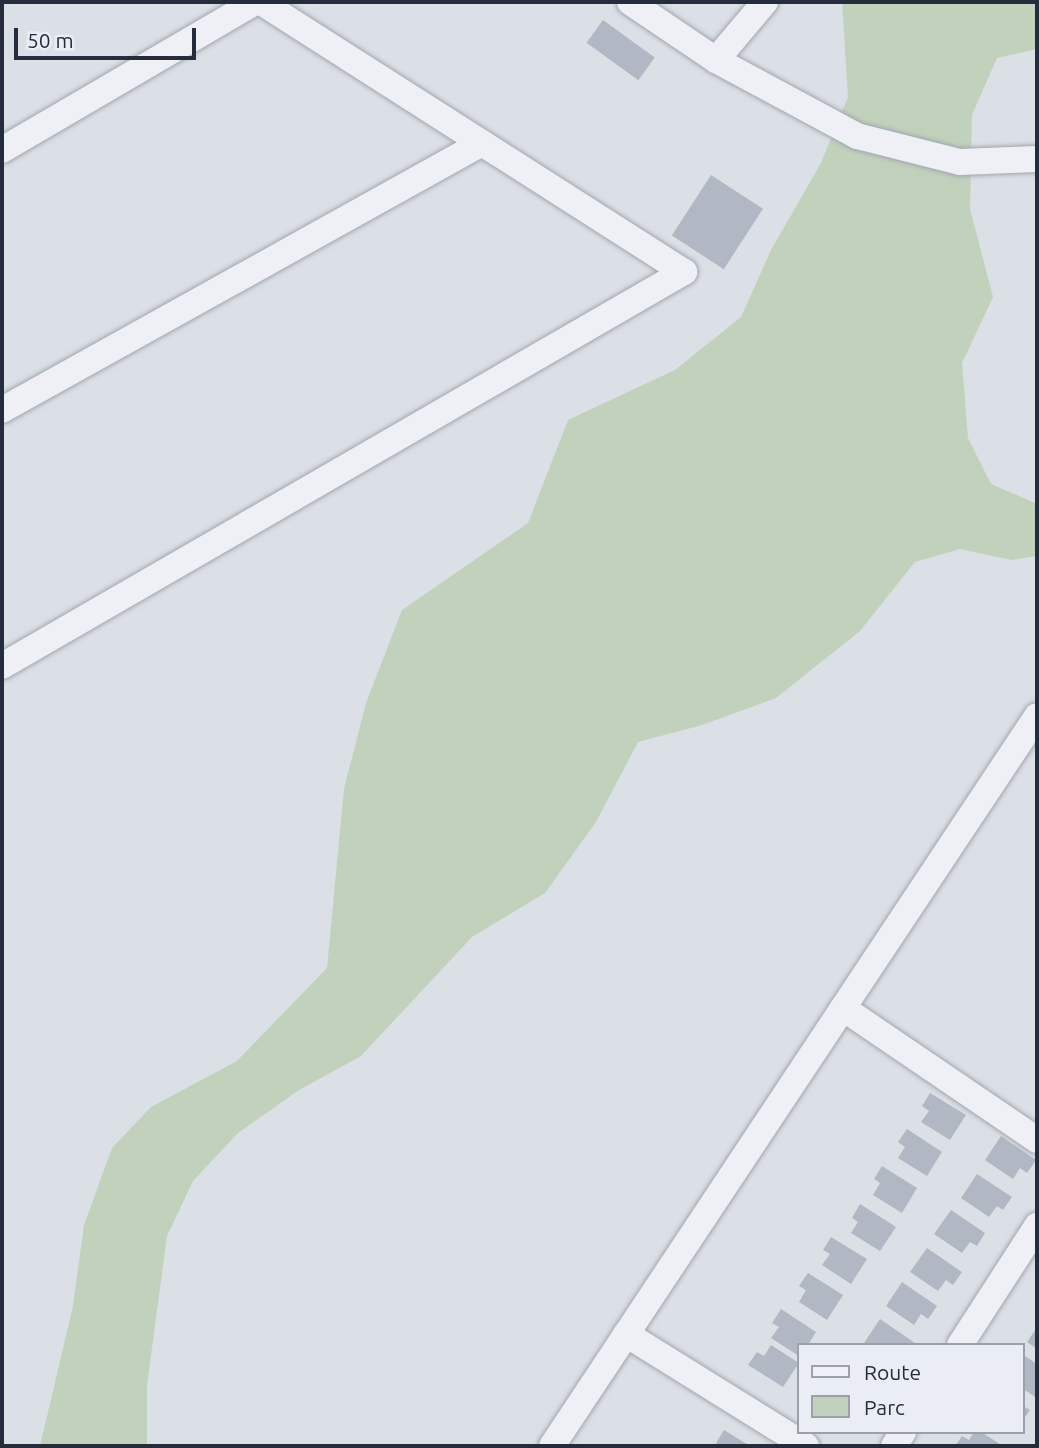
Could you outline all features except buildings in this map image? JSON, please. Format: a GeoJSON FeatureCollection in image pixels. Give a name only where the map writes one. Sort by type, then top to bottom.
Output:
{"type":"FeatureCollection","features":[{"type":"Feature","properties":{"kind":"street"},"geometry":{"type":"LineString","coordinates":[[2,150],[255,2]]}},
{"type":"Feature","properties":{"kind":"street"},"geometry":{"type":"LineString","coordinates":[[2,666],[684,272],[261,2]]}},
{"type":"Feature","properties":{"kind":"street"},"geometry":{"type":"LineString","coordinates":[[630,2],[716,60],[857,135],[960,162],[1037,159]]}},
{"type":"Feature","properties":{"kind":"street"},"geometry":{"type":"LineString","coordinates":[[716,60],[765,2]]}},
{"type":"Feature","properties":{"kind":"street"},"geometry":{"type":"LineString","coordinates":[[2,410],[482,143]]}},
{"type":"Feature","properties":{"kind":"street"},"geometry":{"type":"LineString","coordinates":[[552,1446],[1037,716]]}},
{"type":"Feature","properties":{"kind":"street"},"geometry":{"type":"LineString","coordinates":[[843,1008],[1037,1140]]}},
{"type":"Feature","properties":{"kind":"street"},"geometry":{"type":"LineString","coordinates":[[961,1343],[1037,1226]]}},
{"type":"Feature","properties":{"kind":"street"},"geometry":{"type":"LineString","coordinates":[[626,1334],[806,1446]]}},
{"type":"Feature","properties":{"kind":"green space"},"geometry":{"type":"Polygon","coordinates":[[[842,2],[1037,2],[1037,49],[997,58],[972,115],[970,209],[993,297],[962,363],[968,438],[991,484],[1037,504],[1037,556],[1012,560],[960,549],[915,562],[860,631],[776,698],[702,725],[638,742],[596,822],[545,893],[472,937],[361,1056],[299,1090],[238,1133],[193,1181],[167,1236],[147,1385],[147,1446],[40,1446],[73,1306],[84,1225],[112,1148],[151,1107],[237,1061],[327,968],[344,789],[366,703],[402,610],[528,523],[568,420],[675,370],[741,317],[771,250],[821,163],[848,97],[842,2]]]}}]}
